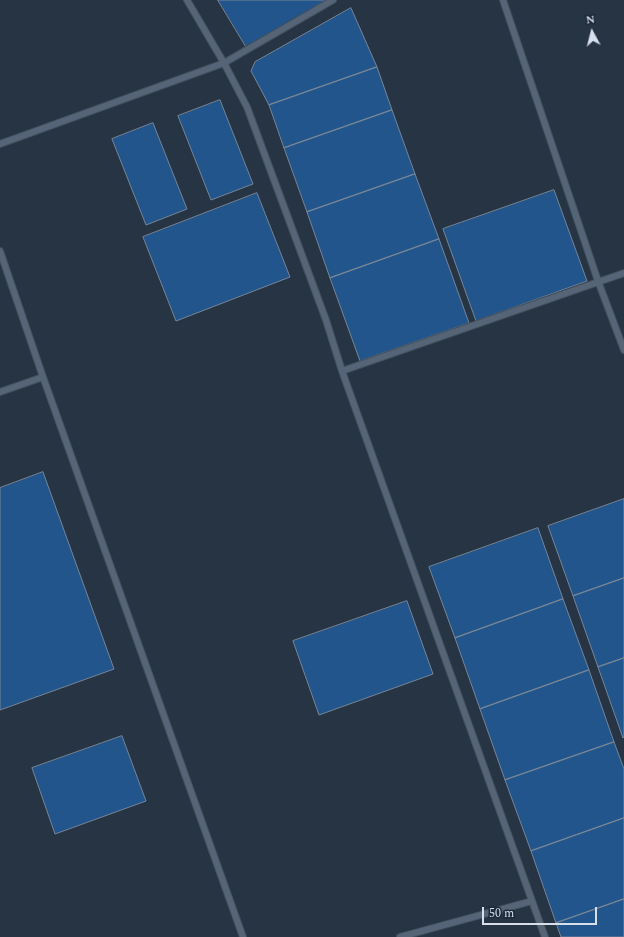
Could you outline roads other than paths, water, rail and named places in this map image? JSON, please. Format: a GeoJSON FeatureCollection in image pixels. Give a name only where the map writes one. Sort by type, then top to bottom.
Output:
{"type":"FeatureCollection","features":[{"type":"Feature","properties":{"kind":"lane"},"geometry":{"type":"LineString","coordinates":[[187,0],[224,63],[247,107],[326,320],[342,371],[545,937]]}},
{"type":"Feature","properties":{"kind":"lane"},"geometry":{"type":"LineString","coordinates":[[0,144],[224,63],[333,0]]}},
{"type":"Feature","properties":{"kind":"lane"},"geometry":{"type":"LineString","coordinates":[[503,0],[598,281],[624,350]]}},
{"type":"Feature","properties":{"kind":"lane"},"geometry":{"type":"LineString","coordinates":[[0,251],[43,377],[243,937]]}},
{"type":"Feature","properties":{"kind":"lane"},"geometry":{"type":"LineString","coordinates":[[342,371],[624,273]]}},
{"type":"Feature","properties":{"kind":"lane"},"geometry":{"type":"LineString","coordinates":[[0,392],[43,377]]}},
{"type":"Feature","properties":{"kind":"lane"},"geometry":{"type":"LineString","coordinates":[[400,937],[532,901]]}}]}
